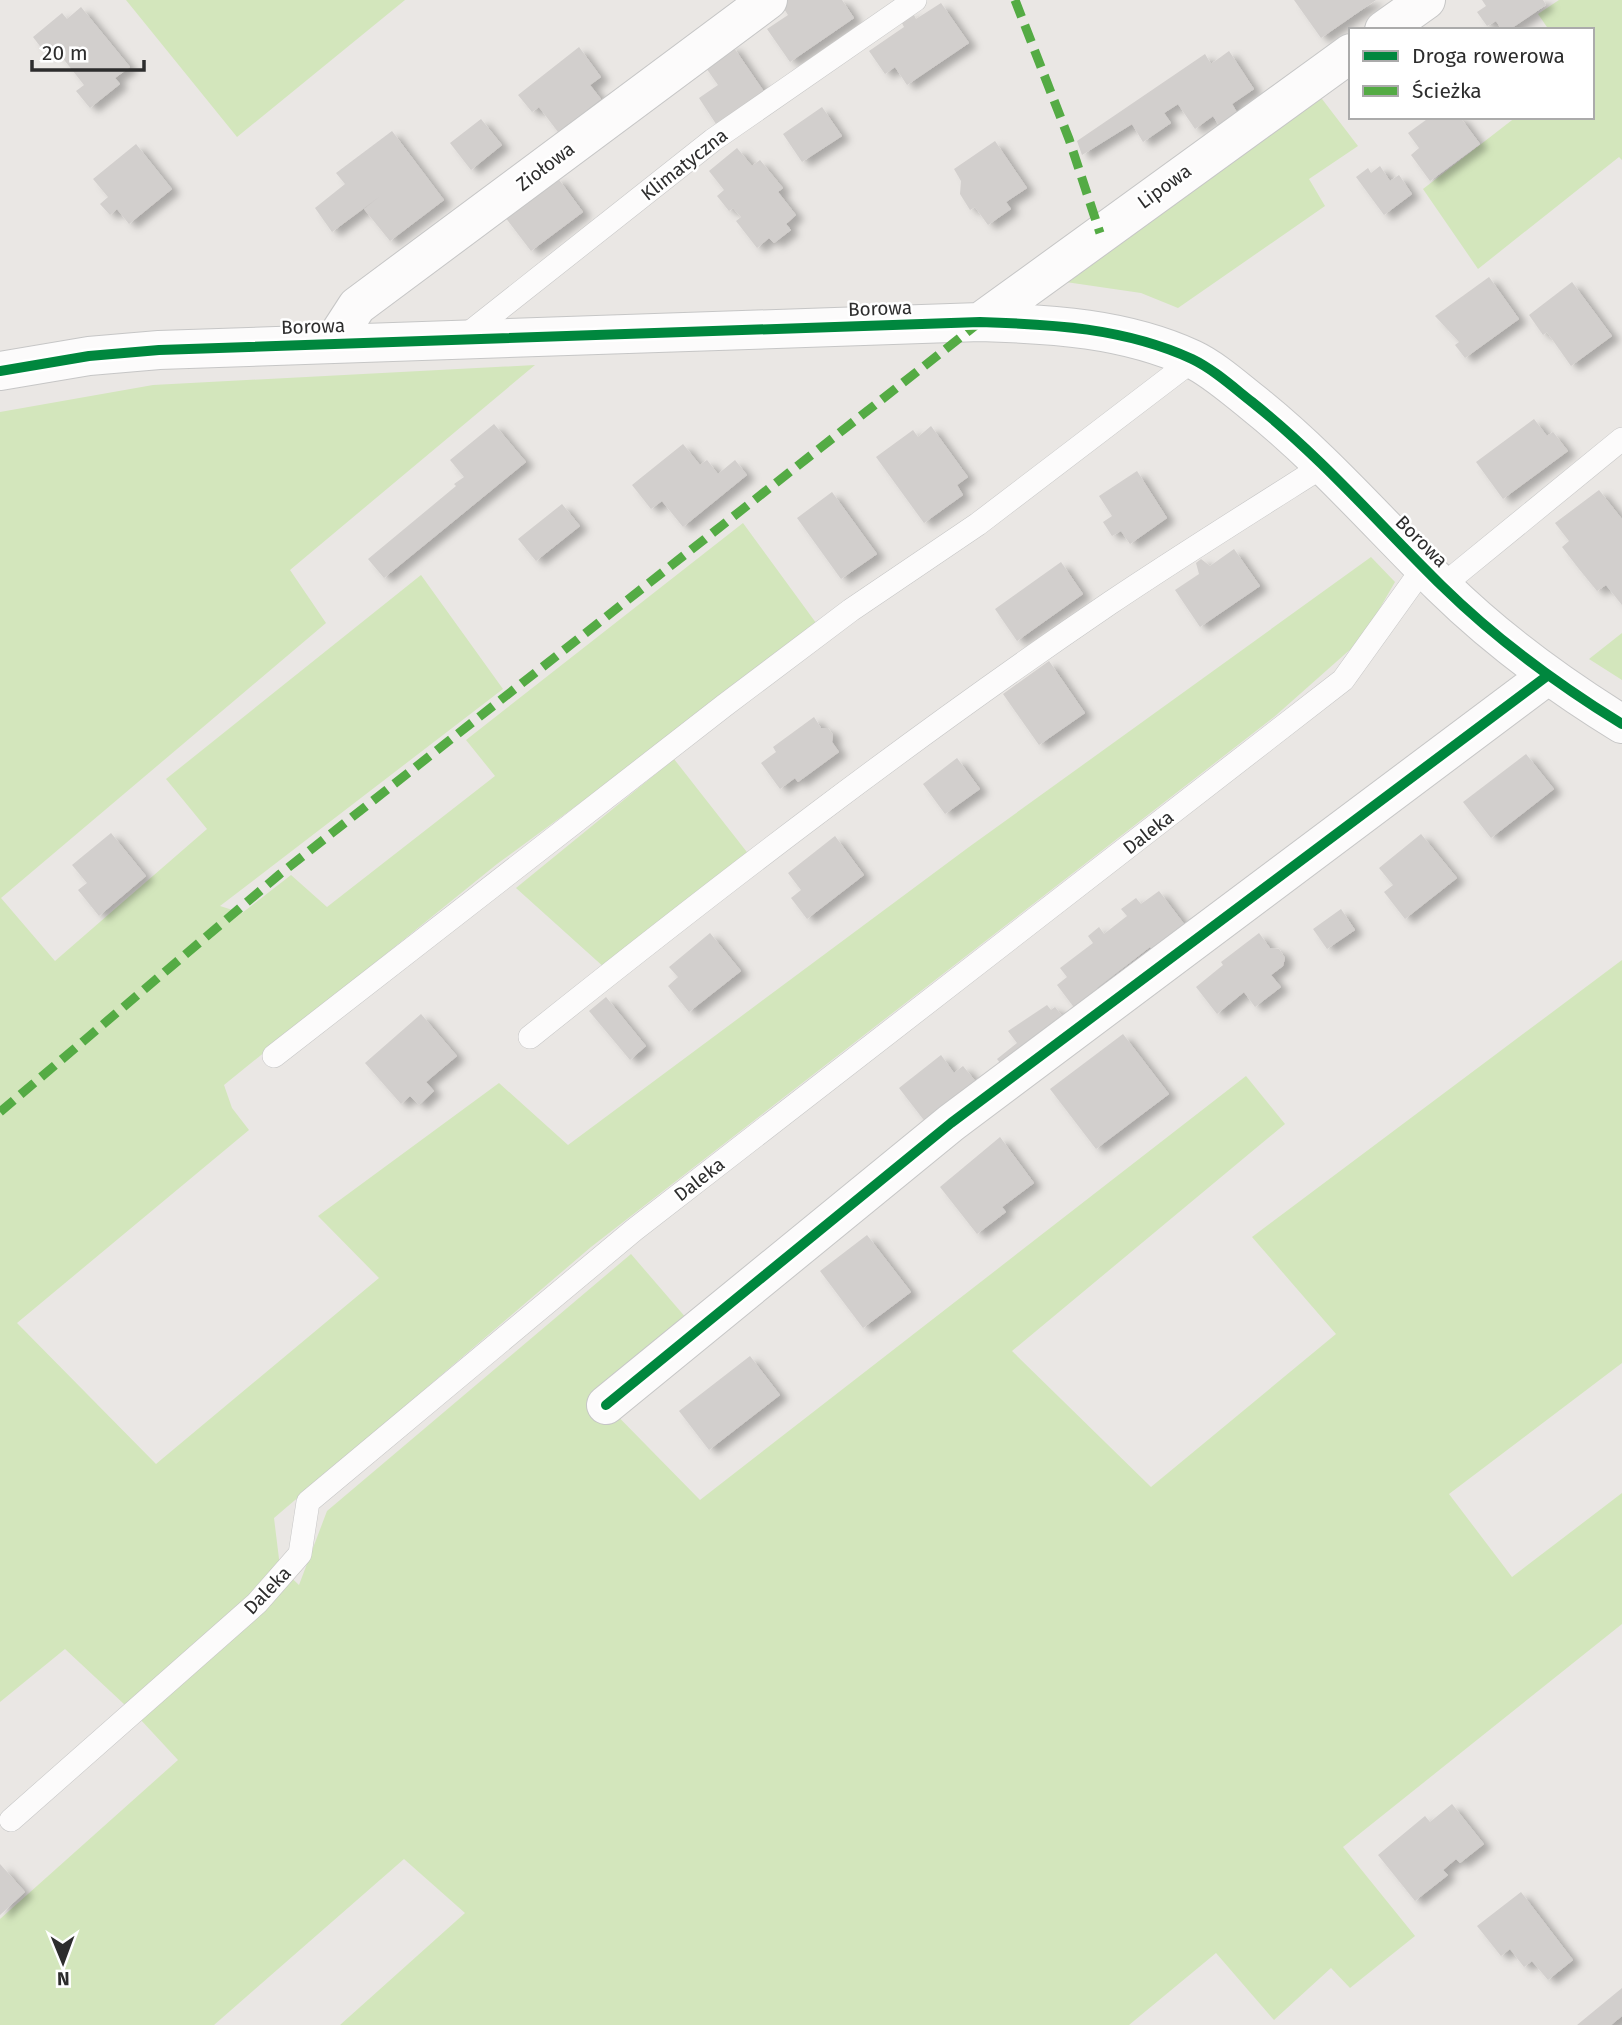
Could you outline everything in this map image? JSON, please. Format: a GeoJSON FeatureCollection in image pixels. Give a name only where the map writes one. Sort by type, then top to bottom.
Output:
{"type":"FeatureCollection","features":[{"type":"Feature","properties":{"kind":"street","name":"Ziołowa"},"geometry":{"type":"LineString","coordinates":[[333,343],[357,306],[768,0]]}},
{"type":"Feature","properties":{"kind":"street"},"geometry":{"type":"LineString","coordinates":[[1387,28],[1426,0]]}},
{"type":"Feature","properties":{"kind":"street","name":"Lipowa"},"geometry":{"type":"LineString","coordinates":[[979,322],[1349,54]]}},
{"type":"Feature","properties":{"kind":"street","name":"Borowa"},"geometry":{"type":"LineString","coordinates":[[0,371],[89,356],[139,351],[333,343],[979,322],[1050,324],[1106,332],[1151,344],[1193,360],[1259,407],[1324,466],[1479,621],[1547,676],[1622,724]]}},
{"type":"Feature","properties":{"kind":"street"},"geometry":{"type":"LineString","coordinates":[[606,1405],[951,1123],[1547,676]]}},
{"type":"Feature","properties":{"kind":"lane","name":"Klimatyczna"},"geometry":{"type":"LineString","coordinates":[[461,340],[713,140],[915,0]]}},
{"type":"Feature","properties":{"kind":"lane"},"geometry":{"type":"LineString","coordinates":[[274,1056],[767,673],[851,610],[978,524],[1193,360]]}},
{"type":"Feature","properties":{"kind":"lane","name":"Daleka"},"geometry":{"type":"LineString","coordinates":[[11,1820],[257,1603],[300,1554],[308,1502],[634,1230],[1343,680],[1433,576],[1622,439]]}},
{"type":"Feature","properties":{"kind":"lane"},"geometry":{"type":"LineString","coordinates":[[530,1037],[792,832],[948,718],[1111,603],[1324,466]]}},
{"type":"Feature","properties":{"kind":"green space"},"geometry":{"type":"Polygon","coordinates":[[[126,0],[405,0],[237,137],[126,0]]]}},
{"type":"Feature","properties":{"kind":"green space"},"geometry":{"type":"Polygon","coordinates":[[[1559,0],[1622,0],[1622,160],[1619,157],[1478,269],[1423,189],[1513,119],[1594,119],[1594,28],[1548,28],[1538,14],[1559,0]]]}},
{"type":"Feature","properties":{"kind":"green space"},"geometry":{"type":"Polygon","coordinates":[[[1319,95],[1358,146],[1309,179],[1325,206],[1178,308],[1141,293],[1059,281],[1319,95]]]}},
{"type":"Feature","properties":{"kind":"green space"},"geometry":{"type":"Polygon","coordinates":[[[535,365],[290,570],[326,623],[1,898],[55,961],[207,829],[166,779],[421,575],[503,689],[220,906],[242,913],[291,875],[327,907],[495,776],[466,740],[743,523],[819,627],[497,864],[224,1085],[232,1108],[249,1130],[17,1323],[156,1464],[379,1278],[318,1216],[499,1083],[568,1145],[969,847],[1371,557],[1395,582],[1362,639],[1274,717],[591,1247],[274,1518],[280,1567],[299,1585],[327,1511],[631,1254],[687,1319],[595,1393],[700,1500],[1246,1076],[1285,1124],[1012,1351],[1151,1487],[1336,1334],[1252,1237],[1622,960],[1622,1363],[1449,1494],[1512,1577],[1622,1493],[1622,1624],[1343,1847],[1415,1936],[1350,1988],[1331,1968],[1274,2020],[1216,1953],[1129,2025],[340,2025],[465,1913],[404,1859],[214,2025],[0,2025],[0,1919],[178,1760],[140,1719],[65,1649],[0,1702],[0,412],[153,385],[535,365]]]}},
{"type":"Feature","properties":{"kind":"green space"},"geometry":{"type":"Polygon","coordinates":[[[1622,633],[1622,680],[1589,659],[1622,633]]]}},
{"type":"Feature","properties":{"kind":"green space"},"geometry":{"type":"Polygon","coordinates":[[[674,759],[750,856],[606,969],[516,888],[674,759]]]}},
{"type":"Feature","properties":{"kind":"building"},"geometry":{"type":"Polygon","coordinates":[[[787,0],[842,0],[854,18],[790,62],[767,29],[788,15],[781,4],[787,0]]]}},
{"type":"Feature","properties":{"kind":"building"},"geometry":{"type":"Polygon","coordinates":[[[1294,0],[1376,0],[1321,38],[1294,0]]]}},
{"type":"Feature","properties":{"kind":"building"},"geometry":{"type":"Polygon","coordinates":[[[1482,0],[1543,0],[1546,5],[1512,28],[1501,28],[1496,21],[1487,26],[1477,12],[1486,6],[1482,0]]]}},
{"type":"Feature","properties":{"kind":"building"},"geometry":{"type":"Polygon","coordinates":[[[941,3],[969,43],[907,85],[895,67],[885,74],[869,51],[904,27],[901,21],[913,13],[916,19],[941,3]]]}},
{"type":"Feature","properties":{"kind":"building"},"geometry":{"type":"Polygon","coordinates":[[[81,7],[130,67],[115,78],[120,84],[90,108],[76,91],[84,85],[54,47],[46,54],[33,37],[62,13],[67,19],[81,7]]]}},
{"type":"Feature","properties":{"kind":"building"},"geometry":{"type":"Polygon","coordinates":[[[732,45],[765,93],[718,127],[699,98],[718,85],[704,65],[732,45]]]}},
{"type":"Feature","properties":{"kind":"building"},"geometry":{"type":"Polygon","coordinates":[[[579,47],[601,77],[590,85],[601,99],[587,110],[591,114],[572,129],[568,124],[558,132],[539,107],[532,112],[518,95],[579,47]]]}},
{"type":"Feature","properties":{"kind":"building"},"geometry":{"type":"Polygon","coordinates":[[[1229,51],[1254,89],[1232,104],[1238,114],[1220,127],[1213,116],[1195,129],[1178,104],[1164,113],[1171,123],[1143,142],[1132,124],[1082,155],[1077,141],[1205,54],[1211,64],[1229,51]]]}},
{"type":"Feature","properties":{"kind":"building"},"geometry":{"type":"Polygon","coordinates":[[[822,107],[842,136],[802,162],[783,134],[822,107]]]}},
{"type":"Feature","properties":{"kind":"building"},"geometry":{"type":"Polygon","coordinates":[[[481,119],[502,145],[471,170],[450,143],[481,119]]]}},
{"type":"Feature","properties":{"kind":"building"},"geometry":{"type":"Polygon","coordinates":[[[1427,119],[1461,119],[1480,144],[1430,181],[1411,155],[1419,148],[1408,133],[1427,119]]]}},
{"type":"Feature","properties":{"kind":"building"},"geometry":{"type":"Polygon","coordinates":[[[392,131],[444,200],[390,241],[364,209],[379,197],[332,232],[315,208],[345,184],[336,173],[392,131]]]}},
{"type":"Feature","properties":{"kind":"building"},"geometry":{"type":"Polygon","coordinates":[[[995,141],[1027,188],[1006,202],[1011,209],[988,225],[975,207],[970,210],[960,194],[961,181],[954,169],[995,141]]]}},
{"type":"Feature","properties":{"kind":"building"},"geometry":{"type":"Polygon","coordinates":[[[136,144],[172,189],[129,224],[117,209],[110,215],[100,204],[108,197],[93,179],[136,144]]]}},
{"type":"Feature","properties":{"kind":"building"},"geometry":{"type":"Polygon","coordinates":[[[737,148],[752,166],[760,160],[783,188],[778,192],[796,215],[786,224],[791,230],[774,243],[769,238],[757,248],[736,221],[741,217],[733,208],[729,211],[717,196],[724,190],[709,171],[737,148]]]}},
{"type":"Feature","properties":{"kind":"building"},"geometry":{"type":"Polygon","coordinates":[[[1380,166],[1390,181],[1399,175],[1412,194],[1384,215],[1356,177],[1368,168],[1371,173],[1380,166]]]}},
{"type":"Feature","properties":{"kind":"building"},"geometry":{"type":"Polygon","coordinates":[[[557,177],[583,212],[531,251],[505,217],[557,177]]]}},
{"type":"Feature","properties":{"kind":"building"},"geometry":{"type":"Polygon","coordinates":[[[1489,277],[1519,319],[1465,358],[1455,345],[1459,342],[1435,316],[1489,277]]]}},
{"type":"Feature","properties":{"kind":"building"},"geometry":{"type":"Polygon","coordinates":[[[1572,282],[1612,336],[1571,366],[1547,332],[1543,335],[1529,315],[1572,282]]]}},
{"type":"Feature","properties":{"kind":"building"},"geometry":{"type":"Polygon","coordinates":[[[1534,419],[1547,436],[1553,432],[1568,451],[1503,499],[1476,462],[1534,419]]]}},
{"type":"Feature","properties":{"kind":"building"},"geometry":{"type":"Polygon","coordinates":[[[494,424],[526,462],[384,578],[368,559],[456,486],[454,484],[464,477],[450,460],[494,424]]]}},
{"type":"Feature","properties":{"kind":"building"},"geometry":{"type":"Polygon","coordinates":[[[931,426],[968,477],[957,485],[963,495],[924,523],[876,457],[913,430],[918,437],[931,426]]]}},
{"type":"Feature","properties":{"kind":"building"},"geometry":{"type":"Polygon","coordinates":[[[683,444],[700,465],[707,460],[718,474],[735,460],[747,475],[683,527],[662,501],[651,509],[632,485],[683,444]]]}},
{"type":"Feature","properties":{"kind":"building"},"geometry":{"type":"Polygon","coordinates":[[[1137,471],[1167,518],[1130,544],[1121,531],[1112,536],[1103,522],[1112,516],[1099,496],[1137,471]]]}},
{"type":"Feature","properties":{"kind":"building"},"geometry":{"type":"Polygon","coordinates":[[[1599,490],[1622,519],[1622,605],[1606,585],[1597,591],[1579,569],[1562,547],[1569,541],[1555,523],[1599,490]]]}},
{"type":"Feature","properties":{"kind":"building"},"geometry":{"type":"Polygon","coordinates":[[[832,492],[877,554],[841,579],[797,518],[832,492]]]}},
{"type":"Feature","properties":{"kind":"building"},"geometry":{"type":"Polygon","coordinates":[[[562,504],[580,526],[536,561],[518,539],[562,504]]]}},
{"type":"Feature","properties":{"kind":"building"},"geometry":{"type":"Polygon","coordinates":[[[1234,549],[1260,586],[1200,627],[1175,590],[1199,574],[1196,563],[1201,559],[1210,566],[1234,549]]]}},
{"type":"Feature","properties":{"kind":"building"},"geometry":{"type":"Polygon","coordinates":[[[1061,562],[1083,594],[1017,641],[995,609],[1061,562]]]}},
{"type":"Feature","properties":{"kind":"building"},"geometry":{"type":"Polygon","coordinates":[[[1049,661],[1085,713],[1039,745],[1003,694],[1049,661]]]}},
{"type":"Feature","properties":{"kind":"building"},"geometry":{"type":"Polygon","coordinates":[[[814,717],[821,728],[828,728],[833,735],[832,742],[839,752],[798,782],[795,778],[780,789],[761,763],[776,752],[773,747],[814,717]]]}},
{"type":"Feature","properties":{"kind":"building"},"geometry":{"type":"Polygon","coordinates":[[[1526,754],[1554,789],[1491,838],[1463,802],[1526,754]]]}},
{"type":"Feature","properties":{"kind":"building"},"geometry":{"type":"Polygon","coordinates":[[[957,758],[980,789],[945,814],[923,784],[957,758]]]}},
{"type":"Feature","properties":{"kind":"building"},"geometry":{"type":"Polygon","coordinates":[[[111,833],[146,876],[99,916],[78,890],[87,883],[72,865],[111,833]]]}},
{"type":"Feature","properties":{"kind":"building"},"geometry":{"type":"Polygon","coordinates":[[[1421,834],[1457,878],[1405,919],[1384,892],[1393,885],[1379,868],[1421,834]]]}},
{"type":"Feature","properties":{"kind":"building"},"geometry":{"type":"Polygon","coordinates":[[[835,836],[864,875],[807,919],[791,898],[801,890],[788,873],[835,836]]]}},
{"type":"Feature","properties":{"kind":"building"},"geometry":{"type":"Polygon","coordinates":[[[1159,891],[1188,929],[1156,954],[1150,947],[1097,988],[1102,996],[1079,1014],[1057,985],[1067,977],[1060,968],[1093,943],[1088,936],[1099,927],[1104,934],[1127,916],[1121,909],[1136,898],[1141,904],[1159,891]]]}},
{"type":"Feature","properties":{"kind":"building"},"geometry":{"type":"Polygon","coordinates":[[[1341,909],[1355,930],[1327,949],[1313,929],[1341,909]]]}},
{"type":"Feature","properties":{"kind":"building"},"geometry":{"type":"Polygon","coordinates":[[[710,933],[741,971],[689,1012],[668,986],[678,977],[669,967],[710,933]]]}},
{"type":"Feature","properties":{"kind":"building"},"geometry":{"type":"Polygon","coordinates":[[[1259,933],[1270,948],[1279,949],[1285,958],[1283,966],[1271,975],[1281,987],[1255,1007],[1244,992],[1217,1014],[1196,987],[1223,965],[1221,962],[1259,933]]]}},
{"type":"Feature","properties":{"kind":"building"},"geometry":{"type":"Polygon","coordinates":[[[606,997],[646,1046],[630,1060],[589,1011],[606,997]]]}},
{"type":"Feature","properties":{"kind":"building"},"geometry":{"type":"Polygon","coordinates":[[[1047,1005],[1051,1010],[1055,1007],[1067,1022],[1006,1070],[997,1059],[1017,1043],[1008,1031],[1047,1005]]]}},
{"type":"Feature","properties":{"kind":"building"},"geometry":{"type":"Polygon","coordinates":[[[421,1014],[457,1056],[426,1082],[434,1091],[419,1105],[410,1096],[401,1104],[365,1063],[421,1014]]]}},
{"type":"Feature","properties":{"kind":"building"},"geometry":{"type":"Polygon","coordinates":[[[1123,1034],[1169,1094],[1096,1149],[1050,1089],[1123,1034]]]}},
{"type":"Feature","properties":{"kind":"building"},"geometry":{"type":"Polygon","coordinates":[[[941,1055],[954,1073],[963,1066],[981,1088],[930,1128],[899,1088],[941,1055]]]}},
{"type":"Feature","properties":{"kind":"building"},"geometry":{"type":"Polygon","coordinates":[[[1000,1137],[1034,1183],[1002,1207],[1006,1212],[977,1234],[940,1187],[1000,1137]]]}},
{"type":"Feature","properties":{"kind":"building"},"geometry":{"type":"Polygon","coordinates":[[[867,1235],[911,1292],[863,1328],[820,1271],[867,1235]]]}},
{"type":"Feature","properties":{"kind":"building"},"geometry":{"type":"Polygon","coordinates":[[[750,1356],[780,1395],[709,1450],[679,1411],[750,1356]]]}},
{"type":"Feature","properties":{"kind":"building"},"geometry":{"type":"Polygon","coordinates":[[[1452,1804],[1484,1844],[1460,1863],[1456,1859],[1443,1870],[1448,1875],[1415,1901],[1378,1855],[1425,1816],[1430,1822],[1452,1804]]]}},
{"type":"Feature","properties":{"kind":"building"},"geometry":{"type":"Polygon","coordinates":[[[0,1864],[25,1892],[0,1915],[0,1864]]]}},
{"type":"Feature","properties":{"kind":"building"},"geometry":{"type":"Polygon","coordinates":[[[1521,1892],[1573,1960],[1548,1980],[1532,1961],[1524,1967],[1510,1949],[1501,1956],[1477,1926],[1521,1892]]]}},
{"type":"Feature","properties":{"kind":"building"},"geometry":{"type":"Polygon","coordinates":[[[1622,1988],[1622,2016],[1611,2025],[1577,2025],[1622,1988]]]}},
{"type":"Feature","properties":{"kind":"marked path"},"geometry":{"type":"LineString","coordinates":[[1015,0],[1069,139],[1100,233]]}},
{"type":"Feature","properties":{"kind":"marked path"},"geometry":{"type":"LineString","coordinates":[[0,1112],[280,874],[980,322]]}},
{"type":"Feature","properties":{"kind":"cycle path"},"geometry":{"type":"LineString","coordinates":[[0,371],[89,356],[159,350],[980,322],[1061,326],[1114,334],[1141,340],[1192,359],[1223,379],[1302,445],[1442,586],[1484,624],[1551,677],[1622,724]]}},
{"type":"Feature","properties":{"kind":"cycle path"},"geometry":{"type":"LineString","coordinates":[[606,1405],[951,1123],[1547,676]]}}]}
